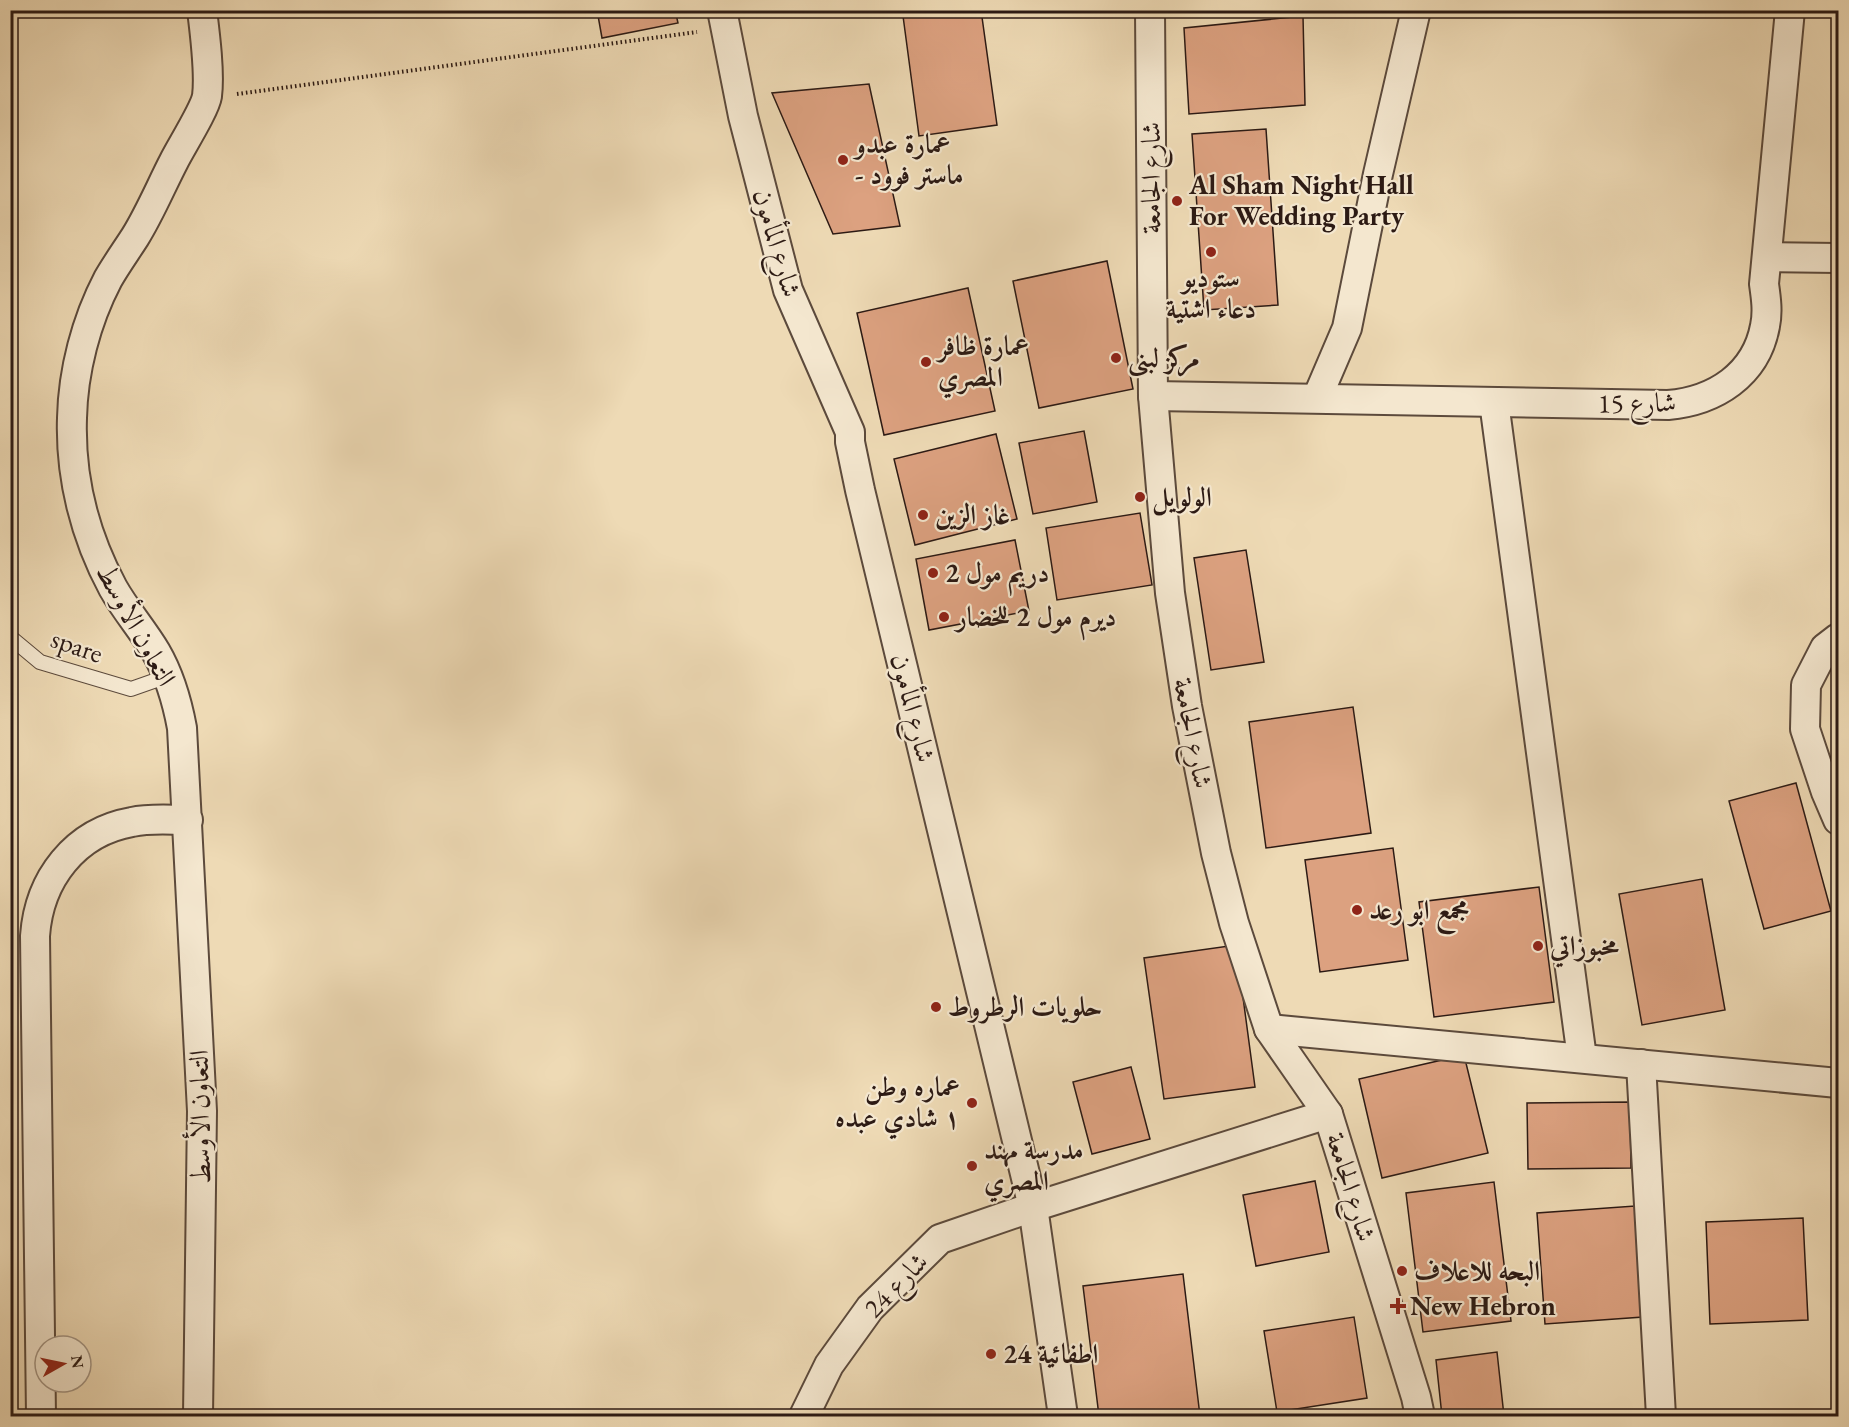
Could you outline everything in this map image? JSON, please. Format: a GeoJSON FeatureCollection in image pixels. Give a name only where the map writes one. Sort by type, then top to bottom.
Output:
{"type":"FeatureCollection","features":[{"type":"Feature","properties":{"kind":"street","name":"التعاون الأوسط"},"geometry":{"type":"LineString","coordinates":[[198,1416],[202,1111],[182,729],[177,702],[156,651],[114,589],[98,557],[77,489],[72,453],[72,418],[78,370],[93,313],[108,280],[135,237],[207,98],[206,40],[202,10]]}},
{"type":"Feature","properties":{"kind":"street","name":"شارع الجامعة"},"geometry":{"type":"LineString","coordinates":[[1150,10],[1153,396],[1170,593],[1187,706],[1216,853],[1234,923],[1269,1029],[1328,1114],[1420,1416]]}},
{"type":"Feature","properties":{"kind":"street"},"geometry":{"type":"LineString","coordinates":[[1317,398],[1347,328],[1378,174],[1416,10]]}},
{"type":"Feature","properties":{"kind":"street","name":"شارع 15"},"geometry":{"type":"LineString","coordinates":[[1153,396],[1668,405],[1704,398],[1721,390],[1750,362],[1765,326],[1767,306],[1764,284],[1790,10]]}},
{"type":"Feature","properties":{"kind":"street","name":"شارع المأمون"},"geometry":{"type":"LineString","coordinates":[[723,20],[743,116],[788,290],[850,432],[860,490],[1033,1207],[1063,1416]]}},
{"type":"Feature","properties":{"kind":"street"},"geometry":{"type":"LineString","coordinates":[[1767,257],[1839,258]]}},
{"type":"Feature","properties":{"kind":"street"},"geometry":{"type":"LineString","coordinates":[[1494,402],[1582,1058]]}},
{"type":"Feature","properties":{"kind":"street"},"geometry":{"type":"LineString","coordinates":[[1837,812],[1804,729],[1806,685],[1826,648],[1839,638]]}},
{"type":"Feature","properties":{"kind":"street"},"geometry":{"type":"LineString","coordinates":[[41,1416],[36,921],[41,900],[49,881],[61,863],[93,836],[112,826],[133,821],[188,820]]}},
{"type":"Feature","properties":{"kind":"street"},"geometry":{"type":"LineString","coordinates":[[1269,1029],[1839,1083]]}},
{"type":"Feature","properties":{"kind":"street"},"geometry":{"type":"LineString","coordinates":[[1641,1064],[1661,1416]]}},
{"type":"Feature","properties":{"kind":"street","name":"شارع 24"},"geometry":{"type":"LineString","coordinates":[[804,1416],[829,1365],[870,1308],[940,1239],[1033,1207],[1328,1114]]}},
{"type":"Feature","properties":{"kind":"lane","name":"spare"},"geometry":{"type":"LineString","coordinates":[[10,637],[40,662],[131,689],[168,676]]}},
{"type":"Feature","properties":{"kind":"path"},"geometry":{"type":"LineString","coordinates":[[207,98],[723,20]]}},
{"type":"Feature","properties":{"kind":"building"},"geometry":{"type":"Polygon","coordinates":[[[597,10],[675,10],[678,23],[602,38],[597,10]]]}},
{"type":"Feature","properties":{"kind":"building"},"geometry":{"type":"Polygon","coordinates":[[[942,10],[981,10],[997,125],[919,136],[903,16],[942,10]]]}},
{"type":"Feature","properties":{"kind":"building"},"geometry":{"type":"Polygon","coordinates":[[[1303,16],[1305,105],[1189,114],[1184,28],[1303,16]]]}},
{"type":"Feature","properties":{"kind":"building","name":"عمارة عبدو - ماستر فوود"},"geometry":{"type":"Polygon","coordinates":[[[869,84],[900,226],[833,234],[772,93],[869,84]]]}},
{"type":"Feature","properties":{"kind":"building"},"geometry":{"type":"Polygon","coordinates":[[[1266,129],[1278,305],[1204,310],[1192,134],[1266,129]]]}},
{"type":"Feature","properties":{"kind":"building"},"geometry":{"type":"Polygon","coordinates":[[[1107,261],[1133,389],[1039,408],[1013,281],[1107,261]]]}},
{"type":"Feature","properties":{"kind":"building","name":"عمارة ظافر المصري"},"geometry":{"type":"Polygon","coordinates":[[[968,288],[995,411],[884,435],[857,313],[968,288]]]}},
{"type":"Feature","properties":{"kind":"building"},"geometry":{"type":"Polygon","coordinates":[[[1084,431],[1097,502],[1033,514],[1019,443],[1084,431]]]}},
{"type":"Feature","properties":{"kind":"building"},"geometry":{"type":"Polygon","coordinates":[[[996,434],[1017,519],[915,545],[894,459],[996,434]]]}},
{"type":"Feature","properties":{"kind":"building"},"geometry":{"type":"Polygon","coordinates":[[[1140,513],[1152,585],[1057,600],[1046,528],[1140,513]]]}},
{"type":"Feature","properties":{"kind":"building"},"geometry":{"type":"Polygon","coordinates":[[[1015,540],[1029,611],[929,630],[916,559],[1015,540]]]}},
{"type":"Feature","properties":{"kind":"building"},"geometry":{"type":"Polygon","coordinates":[[[1246,550],[1264,662],[1211,670],[1194,558],[1246,550]]]}},
{"type":"Feature","properties":{"kind":"building"},"geometry":{"type":"Polygon","coordinates":[[[1353,707],[1371,833],[1266,848],[1249,722],[1353,707]]]}},
{"type":"Feature","properties":{"kind":"building"},"geometry":{"type":"Polygon","coordinates":[[[1796,783],[1831,911],[1764,929],[1729,801],[1796,783]]]}},
{"type":"Feature","properties":{"kind":"building","name":"مجمع ابو رعد"},"geometry":{"type":"Polygon","coordinates":[[[1393,848],[1408,960],[1320,972],[1305,860],[1393,848]]]}},
{"type":"Feature","properties":{"kind":"building"},"geometry":{"type":"Polygon","coordinates":[[[1702,879],[1725,1010],[1642,1025],[1619,894],[1702,879]]]}},
{"type":"Feature","properties":{"kind":"building"},"geometry":{"type":"Polygon","coordinates":[[[1539,887],[1554,1002],[1434,1017],[1419,902],[1539,887]]]}},
{"type":"Feature","properties":{"kind":"building"},"geometry":{"type":"Polygon","coordinates":[[[1236,945],[1255,1087],[1164,1099],[1144,958],[1236,945]]]}},
{"type":"Feature","properties":{"kind":"building"},"geometry":{"type":"Polygon","coordinates":[[[1464,1055],[1488,1153],[1382,1178],[1359,1079],[1464,1055]]]}},
{"type":"Feature","properties":{"kind":"building"},"geometry":{"type":"Polygon","coordinates":[[[1131,1067],[1150,1139],[1092,1154],[1073,1082],[1131,1067]]]}},
{"type":"Feature","properties":{"kind":"building"},"geometry":{"type":"Polygon","coordinates":[[[1630,1102],[1631,1168],[1528,1169],[1527,1103],[1630,1102]]]}},
{"type":"Feature","properties":{"kind":"building"},"geometry":{"type":"Polygon","coordinates":[[[1315,1181],[1329,1252],[1256,1266],[1243,1195],[1315,1181]]]}},
{"type":"Feature","properties":{"kind":"building"},"geometry":{"type":"Polygon","coordinates":[[[1494,1182],[1511,1321],[1423,1332],[1406,1193],[1494,1182]]]}},
{"type":"Feature","properties":{"kind":"building"},"geometry":{"type":"Polygon","coordinates":[[[1635,1206],[1643,1317],[1545,1324],[1537,1213],[1635,1206]]]}},
{"type":"Feature","properties":{"kind":"building"},"geometry":{"type":"Polygon","coordinates":[[[1803,1218],[1808,1320],[1710,1324],[1706,1222],[1803,1218]]]}},
{"type":"Feature","properties":{"kind":"building"},"geometry":{"type":"Polygon","coordinates":[[[1183,1274],[1200,1416],[1099,1416],[1083,1286],[1183,1274]]]}},
{"type":"Feature","properties":{"kind":"building"},"geometry":{"type":"Polygon","coordinates":[[[1354,1317],[1367,1398],[1277,1412],[1264,1331],[1354,1317]]]}},
{"type":"Feature","properties":{"kind":"building"},"geometry":{"type":"Polygon","coordinates":[[[1497,1352],[1504,1416],[1442,1416],[1436,1360],[1497,1352]]]}},
{"type":"Feature","properties":{"kind":"place","name":"عمارة عبدو - ماستر فوود"},"geometry":{"type":"Point","coordinates":[843,160]}},
{"type":"Feature","properties":{"kind":"place","name":"Al Sham Night Hall For Wedding Party"},"geometry":{"type":"Point","coordinates":[1177,201]}},
{"type":"Feature","properties":{"kind":"place","name":"ستوديو دعاء اشتية"},"geometry":{"type":"Point","coordinates":[1211,252]}},
{"type":"Feature","properties":{"kind":"place","name":"مركز لبنى"},"geometry":{"type":"Point","coordinates":[1116,358]}},
{"type":"Feature","properties":{"kind":"place","name":"عمارة ظافر المصري"},"geometry":{"type":"Point","coordinates":[926,362]}},
{"type":"Feature","properties":{"kind":"place","name":"الولويل"},"geometry":{"type":"Point","coordinates":[1140,497]}},
{"type":"Feature","properties":{"kind":"place","name":"غاز الزين"},"geometry":{"type":"Point","coordinates":[923,515]}},
{"type":"Feature","properties":{"kind":"place","name":"دريم مول 2"},"geometry":{"type":"Point","coordinates":[933,573]}},
{"type":"Feature","properties":{"kind":"place","name":"ديرم مول 2 للخضار"},"geometry":{"type":"Point","coordinates":[944,617]}},
{"type":"Feature","properties":{"kind":"place","name":"مجمع ابو رعد"},"geometry":{"type":"Point","coordinates":[1357,910]}},
{"type":"Feature","properties":{"kind":"place","name":"مخبوزاتي"},"geometry":{"type":"Point","coordinates":[1538,946]}},
{"type":"Feature","properties":{"kind":"place","name":"حلويات الرطروط"},"geometry":{"type":"Point","coordinates":[936,1007]}},
{"type":"Feature","properties":{"kind":"place","name":"عماره وطن ١ شادي عبده"},"geometry":{"type":"Point","coordinates":[972,1103]}},
{"type":"Feature","properties":{"kind":"place","name":"مدرسة مهند المصري"},"geometry":{"type":"Point","coordinates":[972,1166]}},
{"type":"Feature","properties":{"kind":"place","name":"البحه للاعلاف"},"geometry":{"type":"Point","coordinates":[1402,1271]}},
{"type":"Feature","properties":{"kind":"place","name":"New Hebron"},"geometry":{"type":"Point","coordinates":[1398,1306]}},
{"type":"Feature","properties":{"kind":"place","name":"اطفائية 24"},"geometry":{"type":"Point","coordinates":[991,1354]}}]}
